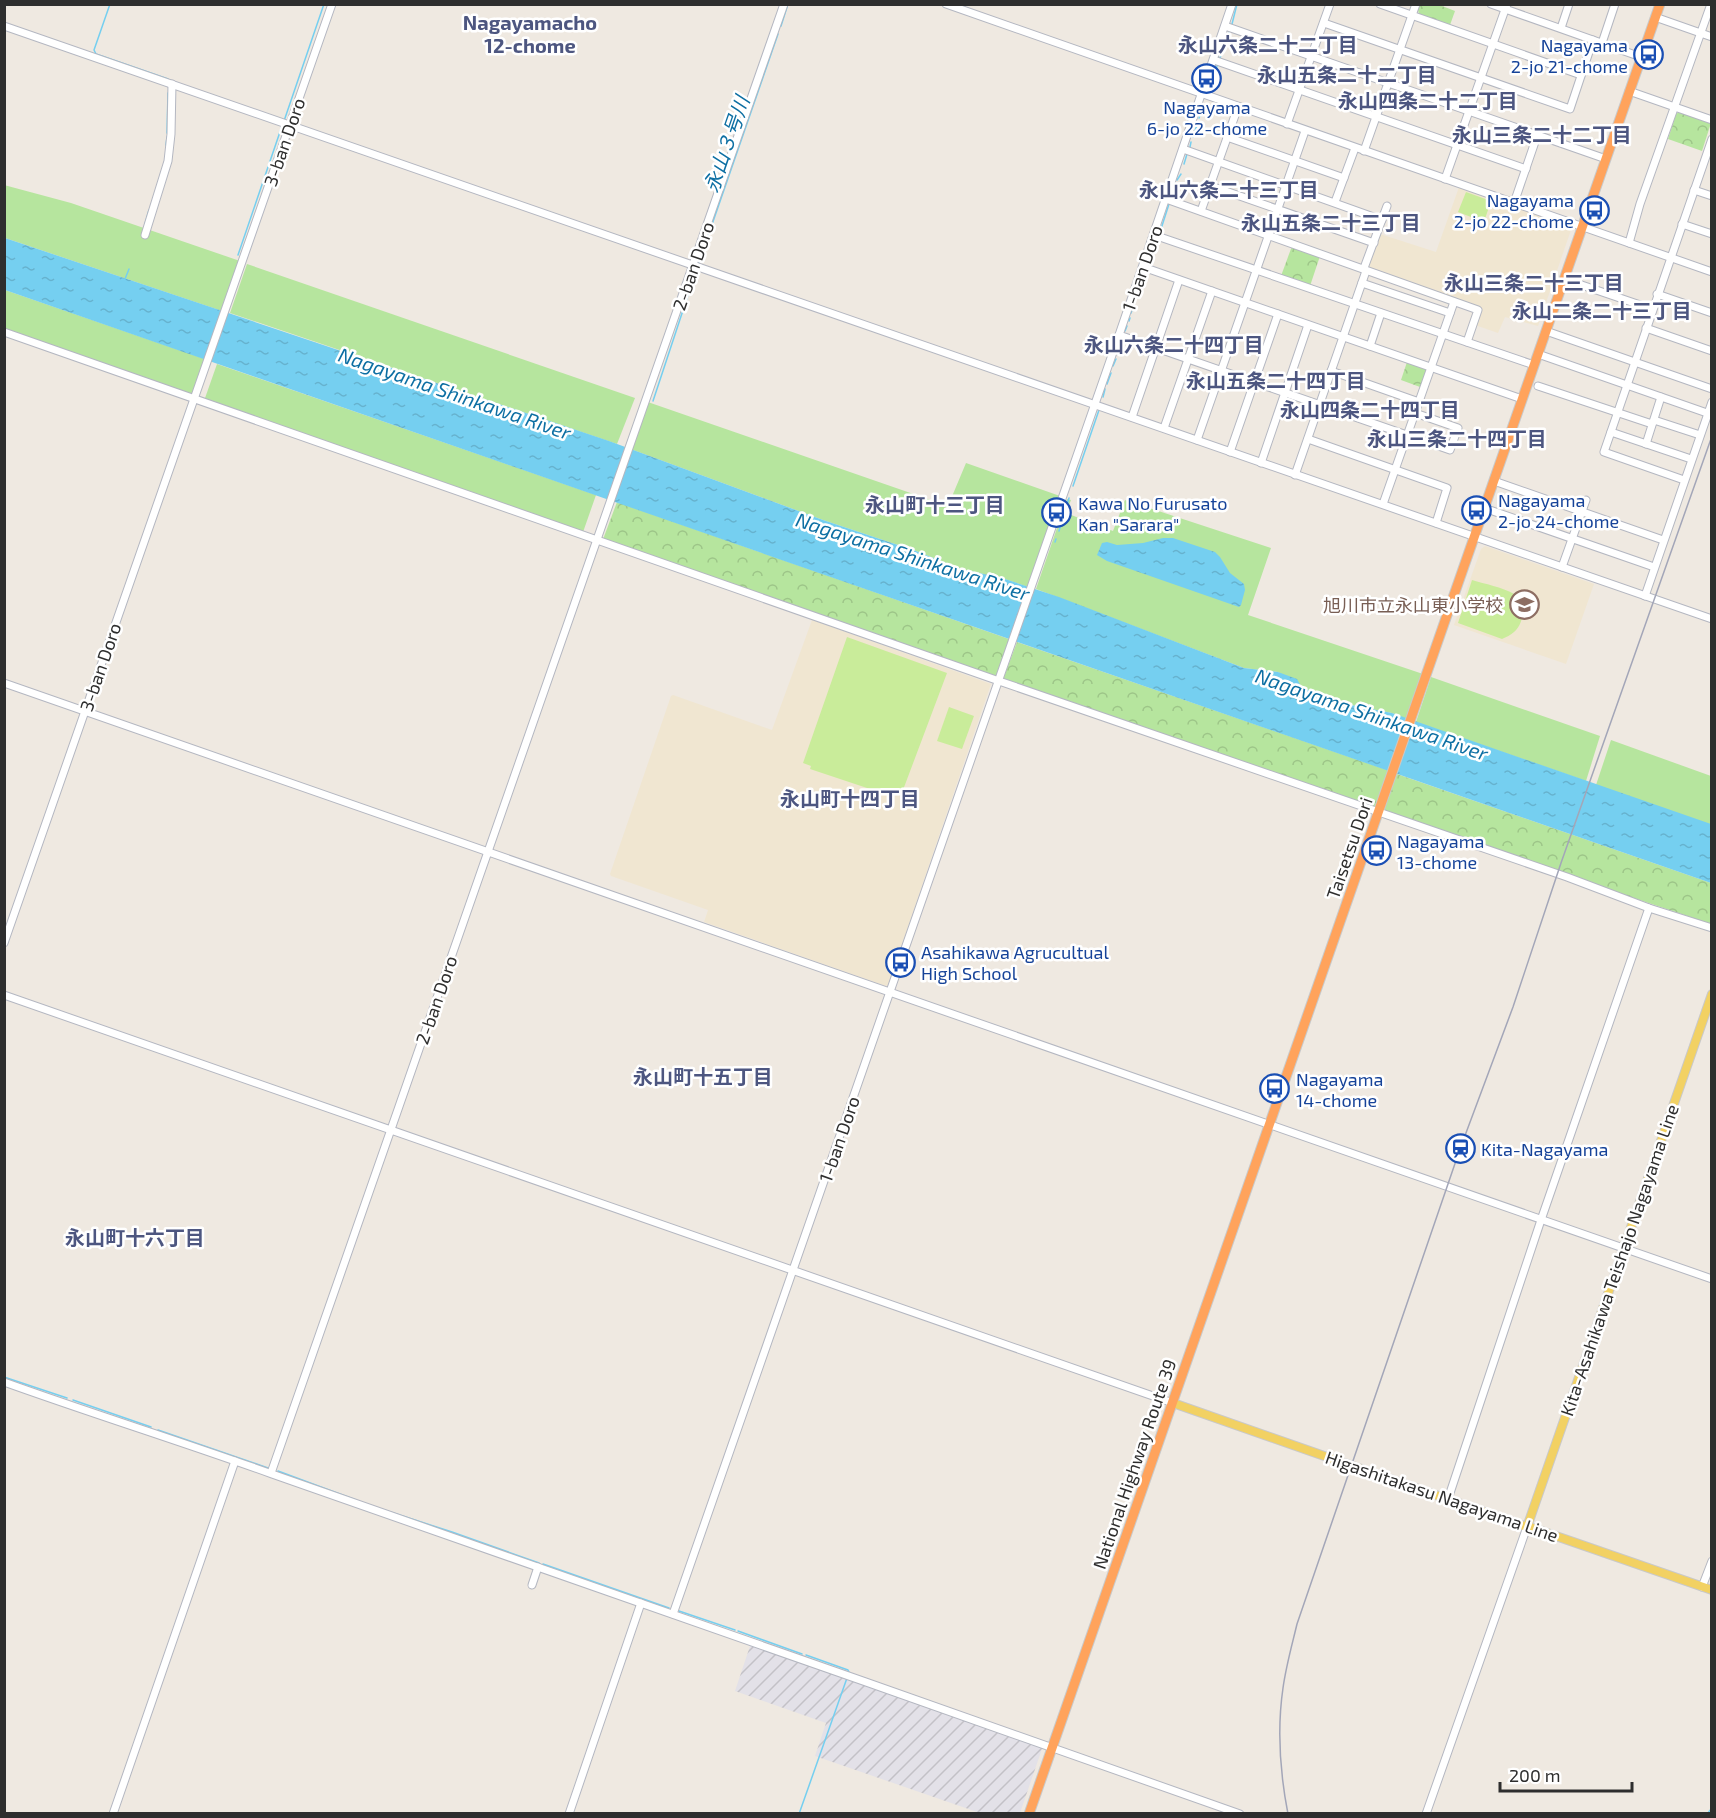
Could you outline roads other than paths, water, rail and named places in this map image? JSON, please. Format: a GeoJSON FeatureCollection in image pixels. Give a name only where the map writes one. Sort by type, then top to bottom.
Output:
{"type":"FeatureCollection","features":[{"type":"Feature","properties":{"kind":"highway","name":"Taisetsu Dori"},"geometry":{"type":"LineString","coordinates":[[1270,1125],[1660,4]]}},
{"type":"Feature","properties":{"kind":"highway","name":"National Highway Route 39"},"geometry":{"type":"LineString","coordinates":[[1029,1814],[1270,1125]]}},
{"type":"Feature","properties":{"kind":"main road","name":"Kita-Asahikawa Teishajo Nagayama Line"},"geometry":{"type":"LineString","coordinates":[[1527,1526],[1712,994]]}},
{"type":"Feature","properties":{"kind":"main road","name":"Higashitakasu Nagayama Line"},"geometry":{"type":"LineString","coordinates":[[1173,1402],[1712,1590]]}},
{"type":"Feature","properties":{"kind":"street","name":"3-ban Doro"},"geometry":{"type":"LineString","coordinates":[[4,943],[236,279],[285,124],[332,4]]}},
{"type":"Feature","properties":{"kind":"street","name":"2-ban Doro"},"geometry":{"type":"LineString","coordinates":[[271,1473],[784,4]]}},
{"type":"Feature","properties":{"kind":"street"},"geometry":{"type":"LineString","coordinates":[[946,4],[1712,272]]}},
{"type":"Feature","properties":{"kind":"street","name":"1-ban Doro"},"geometry":{"type":"LineString","coordinates":[[673,1614],[1167,199],[1232,4]]}},
{"type":"Feature","properties":{"kind":"street"},"geometry":{"type":"LineString","coordinates":[[1287,124],[1330,4]]}},
{"type":"Feature","properties":{"kind":"street"},"geometry":{"type":"LineString","coordinates":[[1380,4],[1581,75]]}},
{"type":"Feature","properties":{"kind":"street"},"geometry":{"type":"LineString","coordinates":[[1365,152],[1416,4]]}},
{"type":"Feature","properties":{"kind":"street"},"geometry":{"type":"LineString","coordinates":[[1491,4],[1506,7],[1641,57]]}},
{"type":"Feature","properties":{"kind":"street"},"geometry":{"type":"LineString","coordinates":[[1561,28],[1569,4]]}},
{"type":"Feature","properties":{"kind":"street"},"geometry":{"type":"LineString","coordinates":[[1602,43],[1615,4]]}},
{"type":"Feature","properties":{"kind":"street"},"geometry":{"type":"LineString","coordinates":[[1629,243],[1640,204],[1710,13],[1711,4]]}},
{"type":"Feature","properties":{"kind":"street"},"geometry":{"type":"LineString","coordinates":[[1445,179],[1506,7]]}},
{"type":"Feature","properties":{"kind":"street"},"geometry":{"type":"LineString","coordinates":[[1655,17],[1712,37]]}},
{"type":"Feature","properties":{"kind":"street"},"geometry":{"type":"LineString","coordinates":[[1324,23],[1570,109],[1593,40]]}},
{"type":"Feature","properties":{"kind":"street"},"geometry":{"type":"LineString","coordinates":[[4,26],[1712,620]]}},
{"type":"Feature","properties":{"kind":"street"},"geometry":{"type":"LineString","coordinates":[[1225,27],[1606,159]]}},
{"type":"Feature","properties":{"kind":"street"},"geometry":{"type":"LineString","coordinates":[[1214,60],[1526,169]]}},
{"type":"Feature","properties":{"kind":"street"},"geometry":{"type":"LineString","coordinates":[[145,235],[168,160],[172,84]]}},
{"type":"Feature","properties":{"kind":"street"},"geometry":{"type":"LineString","coordinates":[[1629,91],[1712,120]]}},
{"type":"Feature","properties":{"kind":"street"},"geometry":{"type":"LineString","coordinates":[[1202,212],[1238,107]]}},
{"type":"Feature","properties":{"kind":"street"},"geometry":{"type":"LineString","coordinates":[[1197,440],[1305,131]]}},
{"type":"Feature","properties":{"kind":"street"},"geometry":{"type":"LineString","coordinates":[[1514,203],[1538,136]]}},
{"type":"Feature","properties":{"kind":"street"},"geometry":{"type":"LineString","coordinates":[[1227,137],[1344,178]]}},
{"type":"Feature","properties":{"kind":"street"},"geometry":{"type":"LineString","coordinates":[[1684,480],[1604,452],[1670,257],[1694,190],[1709,157],[1712,139]]}},
{"type":"Feature","properties":{"kind":"street"},"geometry":{"type":"LineString","coordinates":[[1335,202],[1355,148]]}},
{"type":"Feature","properties":{"kind":"street"},"geometry":{"type":"LineString","coordinates":[[1183,149],[1382,220]]}},
{"type":"Feature","properties":{"kind":"street"},"geometry":{"type":"LineString","coordinates":[[1211,186],[1374,243]]}},
{"type":"Feature","properties":{"kind":"street"},"geometry":{"type":"LineString","coordinates":[[1694,190],[1712,196]]}},
{"type":"Feature","properties":{"kind":"street"},"geometry":{"type":"LineString","coordinates":[[1167,199],[1478,310],[1467,342]]}},
{"type":"Feature","properties":{"kind":"street"},"geometry":{"type":"LineString","coordinates":[[1295,475],[1387,206]]}},
{"type":"Feature","properties":{"kind":"street"},"geometry":{"type":"LineString","coordinates":[[1682,224],[1712,234]]}},
{"type":"Feature","properties":{"kind":"street"},"geometry":{"type":"LineString","coordinates":[[1154,235],[1534,365]]}},
{"type":"Feature","properties":{"kind":"street"},"geometry":{"type":"LineString","coordinates":[[1143,267],[1522,399]]}},
{"type":"Feature","properties":{"kind":"street"},"geometry":{"type":"LineString","coordinates":[[1564,279],[1652,309]]}},
{"type":"Feature","properties":{"kind":"street"},"geometry":{"type":"LineString","coordinates":[[1132,417],[1179,280]]}},
{"type":"Feature","properties":{"kind":"street"},"geometry":{"type":"LineString","coordinates":[[1362,283],[1450,313]]}},
{"type":"Feature","properties":{"kind":"street"},"geometry":{"type":"LineString","coordinates":[[1164,428],[1212,291]]}},
{"type":"Feature","properties":{"kind":"street"},"geometry":{"type":"LineString","coordinates":[[1657,294],[1712,313]]}},
{"type":"Feature","properties":{"kind":"street"},"geometry":{"type":"LineString","coordinates":[[1383,504],[1454,302]]}},
{"type":"Feature","properties":{"kind":"street"},"geometry":{"type":"LineString","coordinates":[[1370,346],[1381,313]]}},
{"type":"Feature","properties":{"kind":"street"},"geometry":{"type":"LineString","coordinates":[[1230,452],[1278,314]]}},
{"type":"Feature","properties":{"kind":"street"},"geometry":{"type":"LineString","coordinates":[[1261,463],[1308,325]]}},
{"type":"Feature","properties":{"kind":"street"},"geometry":{"type":"LineString","coordinates":[[1646,328],[1712,351]]}},
{"type":"Feature","properties":{"kind":"street"},"geometry":{"type":"LineString","coordinates":[[1546,331],[1712,389]]}},
{"type":"Feature","properties":{"kind":"street"},"geometry":{"type":"LineString","coordinates":[[4,332],[196,395],[597,540],[1567,877],[1649,908],[1712,928]]}},
{"type":"Feature","properties":{"kind":"street"},"geometry":{"type":"LineString","coordinates":[[1119,335],[1450,450],[1458,428],[1415,413]]}},
{"type":"Feature","properties":{"kind":"street"},"geometry":{"type":"LineString","coordinates":[[1538,354],[1707,413]]}},
{"type":"Feature","properties":{"kind":"street"},"geometry":{"type":"LineString","coordinates":[[1331,371],[1419,402]]}},
{"type":"Feature","properties":{"kind":"street"},"geometry":{"type":"LineString","coordinates":[[1538,386],[1700,435]]}},
{"type":"Feature","properties":{"kind":"street"},"geometry":{"type":"LineString","coordinates":[[1646,444],[1661,398]]}},
{"type":"Feature","properties":{"kind":"street"},"geometry":{"type":"LineString","coordinates":[[1645,596],[1712,402]]}},
{"type":"Feature","properties":{"kind":"street"},"geometry":{"type":"LineString","coordinates":[[1611,432],[1691,459]]}},
{"type":"Feature","properties":{"kind":"street"},"geometry":{"type":"LineString","coordinates":[[1308,439],[1447,488],[1436,523]]}},
{"type":"Feature","properties":{"kind":"street"},"geometry":{"type":"LineString","coordinates":[[1494,481],[1663,540]]}},
{"type":"Feature","properties":{"kind":"street"},"geometry":{"type":"LineString","coordinates":[[1562,567],[1586,500]]}},
{"type":"Feature","properties":{"kind":"street"},"geometry":{"type":"LineString","coordinates":[[1484,508],[1654,567]]}},
{"type":"Feature","properties":{"kind":"street"},"geometry":{"type":"LineString","coordinates":[[4,683],[1712,1279]]}},
{"type":"Feature","properties":{"kind":"street"},"geometry":{"type":"LineString","coordinates":[[1449,1498],[1541,1220],[1649,908]]}},
{"type":"Feature","properties":{"kind":"street"},"geometry":{"type":"LineString","coordinates":[[4,995],[1173,1402]]}},
{"type":"Feature","properties":{"kind":"street"},"geometry":{"type":"LineString","coordinates":[[4,1382],[271,1473],[409,1524],[673,1614],[1240,1814]]}},
{"type":"Feature","properties":{"kind":"street"},"geometry":{"type":"LineString","coordinates":[[112,1814],[235,1461]]}},
{"type":"Feature","properties":{"kind":"street"},"geometry":{"type":"LineString","coordinates":[[1426,1814],[1527,1526]]}},
{"type":"Feature","properties":{"kind":"street"},"geometry":{"type":"LineString","coordinates":[[1702,1587],[1712,1561]]}},
{"type":"Feature","properties":{"kind":"street"},"geometry":{"type":"LineString","coordinates":[[532,1585],[538,1567]]}},
{"type":"Feature","properties":{"kind":"street"},"geometry":{"type":"LineString","coordinates":[[569,1814],[641,1603]]}},
{"type":"Feature","properties":{"kind":"water","name":"Nagayama Shinkawa River"},"geometry":{"type":"Polygon","coordinates":[[[5,238],[609,441],[961,569],[1002,578],[1059,597],[1244,668],[1278,672],[1297,679],[1302,688],[1341,703],[1392,713],[1711,824],[1711,883],[5,290],[5,238]]]}},
{"type":"Feature","properties":{"kind":"water"},"geometry":{"type":"Polygon","coordinates":[[[1173,538],[1215,552],[1230,573],[1244,584],[1245,590],[1241,605],[1239,607],[1107,561],[1097,555],[1102,543],[1117,545],[1143,543],[1173,538]]]}},
{"type":"Feature","properties":{"kind":"waterway"},"geometry":{"type":"LineString","coordinates":[[110,4],[94,50],[96,54],[168,79]]}},
{"type":"Feature","properties":{"kind":"waterway"},"geometry":{"type":"LineString","coordinates":[[284,121],[324,4]]}},
{"type":"Feature","properties":{"kind":"waterway","name":"永山３号川"},"geometry":{"type":"LineString","coordinates":[[781,26],[788,4]]}},
{"type":"Feature","properties":{"kind":"waterway"},"geometry":{"type":"LineString","coordinates":[[1232,24],[1237,4]]}},
{"type":"Feature","properties":{"kind":"waterway"},"geometry":{"type":"LineString","coordinates":[[1220,58],[1229,33]]}},
{"type":"Feature","properties":{"kind":"waterway","name":"永山３号川"},"geometry":{"type":"LineString","coordinates":[[699,262],[778,34]]}},
{"type":"Feature","properties":{"kind":"waterway"},"geometry":{"type":"LineString","coordinates":[[1213,79],[1217,66]]}},
{"type":"Feature","properties":{"kind":"waterway"},"geometry":{"type":"LineString","coordinates":[[167,133],[168,93]]}},
{"type":"Feature","properties":{"kind":"waterway"},"geometry":{"type":"LineString","coordinates":[[1199,118],[1203,107]]}},
{"type":"Feature","properties":{"kind":"waterway"},"geometry":{"type":"LineString","coordinates":[[1193,137],[1197,125]]}},
{"type":"Feature","properties":{"kind":"waterway"},"geometry":{"type":"LineString","coordinates":[[238,255],[282,126]]}},
{"type":"Feature","properties":{"kind":"waterway"},"geometry":{"type":"LineString","coordinates":[[166,145],[167,137]]}},
{"type":"Feature","properties":{"kind":"waterway"},"geometry":{"type":"LineString","coordinates":[[1190,147],[1191,142]]}},
{"type":"Feature","properties":{"kind":"waterway"},"geometry":{"type":"LineString","coordinates":[[1184,164],[1187,154]]}},
{"type":"Feature","properties":{"kind":"waterway"},"geometry":{"type":"LineString","coordinates":[[1177,180],[1181,174]]}},
{"type":"Feature","properties":{"kind":"waterway"},"geometry":{"type":"LineString","coordinates":[[1172,195],[1175,187]]}},
{"type":"Feature","properties":{"kind":"waterway"},"geometry":{"type":"LineString","coordinates":[[1160,232],[1169,204]]}},
{"type":"Feature","properties":{"kind":"waterway"},"geometry":{"type":"LineString","coordinates":[[145,224],[149,210]]}},
{"type":"Feature","properties":{"kind":"waterway"},"geometry":{"type":"LineString","coordinates":[[1149,262],[1157,240]]}},
{"type":"Feature","properties":{"kind":"waterway"},"geometry":{"type":"LineString","coordinates":[[125,279],[129,269]]}},
{"type":"Feature","properties":{"kind":"waterway","name":"永山３号川"},"geometry":{"type":"LineString","coordinates":[[653,401],[696,271]]}},
{"type":"Feature","properties":{"kind":"waterway"},"geometry":{"type":"LineString","coordinates":[[1142,283],[1144,275]]}},
{"type":"Feature","properties":{"kind":"waterway"},"geometry":{"type":"LineString","coordinates":[[1137,297],[1140,288]]}},
{"type":"Feature","properties":{"kind":"waterway"},"geometry":{"type":"LineString","coordinates":[[1131,313],[1135,301]]}},
{"type":"Feature","properties":{"kind":"waterway"},"geometry":{"type":"LineString","coordinates":[[1125,331],[1127,326]]}},
{"type":"Feature","properties":{"kind":"waterway"},"geometry":{"type":"LineString","coordinates":[[1117,354],[1121,343]]}},
{"type":"Feature","properties":{"kind":"waterway"},"geometry":{"type":"LineString","coordinates":[[1113,366],[1116,359]]}},
{"type":"Feature","properties":{"kind":"waterway"},"geometry":{"type":"LineString","coordinates":[[1107,384],[1111,373]]}},
{"type":"Feature","properties":{"kind":"waterway"},"geometry":{"type":"LineString","coordinates":[[1103,397],[1105,389]]}},
{"type":"Feature","properties":{"kind":"waterway"},"geometry":{"type":"LineString","coordinates":[[1073,486],[1099,410]]}},
{"type":"Feature","properties":{"kind":"waterway"},"geometry":{"type":"LineString","coordinates":[[1059,531],[1069,498]]}},
{"type":"Feature","properties":{"kind":"waterway"},"geometry":{"type":"LineString","coordinates":[[4,1377],[67,1398]]}},
{"type":"Feature","properties":{"kind":"waterway"},"geometry":{"type":"LineString","coordinates":[[73,1400],[151,1427]]}},
{"type":"Feature","properties":{"kind":"waterway"},"geometry":{"type":"LineString","coordinates":[[158,1430],[268,1468]]}},
{"type":"Feature","properties":{"kind":"waterway"},"geometry":{"type":"LineString","coordinates":[[278,1471],[356,1500]]}},
{"type":"Feature","properties":{"kind":"waterway"},"geometry":{"type":"LineString","coordinates":[[381,1509],[539,1563]]}},
{"type":"Feature","properties":{"kind":"waterway"},"geometry":{"type":"LineString","coordinates":[[543,1564],[669,1608]]}},
{"type":"Feature","properties":{"kind":"waterway"},"geometry":{"type":"LineString","coordinates":[[679,1611],[735,1630]]}},
{"type":"Feature","properties":{"kind":"waterway"},"geometry":{"type":"LineString","coordinates":[[738,1631],[802,1654]]}},
{"type":"Feature","properties":{"kind":"waterway"},"geometry":{"type":"LineString","coordinates":[[806,1655],[849,1672]]}},
{"type":"Feature","properties":{"kind":"waterway"},"geometry":{"type":"LineString","coordinates":[[799,1814],[847,1678]]}},
{"type":"Feature","properties":{"kind":"waterway"},"geometry":{"type":"LineString","coordinates":[[1707,1814],[1712,1808]]}},
{"type":"Feature","properties":{"kind":"railway"},"geometry":{"type":"LineString","coordinates":[[1288,1814],[1281,1767],[1280,1719],[1284,1680],[1297,1624],[1460,1149],[1513,1007],[1561,863],[1712,436]]}},
{"type":"Feature","properties":{"kind":"place","name":"Nagayama 2-jo 21-chome"},"geometry":{"type":"Point","coordinates":[1649,55]}},
{"type":"Feature","properties":{"kind":"place","name":"Nagayama 6-jo 22-chome"},"geometry":{"type":"Point","coordinates":[1207,78]}},
{"type":"Feature","properties":{"kind":"place","name":"Nagayama 2-jo 22-chome"},"geometry":{"type":"Point","coordinates":[1595,210]}},
{"type":"Feature","properties":{"kind":"place","name":"Nagayama 2-jo 24-chome"},"geometry":{"type":"Point","coordinates":[1477,510]}},
{"type":"Feature","properties":{"kind":"place","name":"Kawa No Furusato Kan \"Sarara\""},"geometry":{"type":"Point","coordinates":[1057,513]}},
{"type":"Feature","properties":{"kind":"place","name":"旭川市立永山東小学校"},"geometry":{"type":"Point","coordinates":[1524,605]}},
{"type":"Feature","properties":{"kind":"place","name":"Nagayama 13-chome"},"geometry":{"type":"Point","coordinates":[1376,851]}},
{"type":"Feature","properties":{"kind":"place","name":"Asahikawa Agrucultual High School"},"geometry":{"type":"Point","coordinates":[900,962]}},
{"type":"Feature","properties":{"kind":"place","name":"Nagayama 14-chome"},"geometry":{"type":"Point","coordinates":[1275,1089]}},
{"type":"Feature","properties":{"kind":"place","name":"Kita-Nagayama"},"geometry":{"type":"Point","coordinates":[1460,1149]}},
{"type":"Feature","properties":{"kind":"district","name":"Nagayamacho 12-chome"},"geometry":{"type":"Point","coordinates":[530,34]}},
{"type":"Feature","properties":{"kind":"district","name":"永山六条二十二丁目"},"geometry":{"type":"Point","coordinates":[1268,44]}},
{"type":"Feature","properties":{"kind":"district","name":"永山五条二十二丁目"},"geometry":{"type":"Point","coordinates":[1347,74]}},
{"type":"Feature","properties":{"kind":"district","name":"永山四条二十二丁目"},"geometry":{"type":"Point","coordinates":[1428,100]}},
{"type":"Feature","properties":{"kind":"district","name":"永山三条二十二丁目"},"geometry":{"type":"Point","coordinates":[1542,134]}},
{"type":"Feature","properties":{"kind":"district","name":"永山六条二十三丁目"},"geometry":{"type":"Point","coordinates":[1229,189]}},
{"type":"Feature","properties":{"kind":"district","name":"永山五条二十三丁目"},"geometry":{"type":"Point","coordinates":[1331,222]}},
{"type":"Feature","properties":{"kind":"district","name":"永山三条二十三丁目"},"geometry":{"type":"Point","coordinates":[1534,282]}},
{"type":"Feature","properties":{"kind":"district","name":"永山二条二十三丁目"},"geometry":{"type":"Point","coordinates":[1602,310]}},
{"type":"Feature","properties":{"kind":"district","name":"永山六条二十四丁目"},"geometry":{"type":"Point","coordinates":[1174,344]}},
{"type":"Feature","properties":{"kind":"district","name":"永山五条二十四丁目"},"geometry":{"type":"Point","coordinates":[1276,380]}},
{"type":"Feature","properties":{"kind":"district","name":"永山四条二十四丁目"},"geometry":{"type":"Point","coordinates":[1370,409]}},
{"type":"Feature","properties":{"kind":"district","name":"永山三条二十四丁目"},"geometry":{"type":"Point","coordinates":[1457,438]}},
{"type":"Feature","properties":{"kind":"district","name":"永山町十三丁目"},"geometry":{"type":"Point","coordinates":[935,504]}},
{"type":"Feature","properties":{"kind":"district","name":"永山町十四丁目"},"geometry":{"type":"Point","coordinates":[850,798]}},
{"type":"Feature","properties":{"kind":"district","name":"永山町十五丁目"},"geometry":{"type":"Point","coordinates":[703,1076]}},
{"type":"Feature","properties":{"kind":"district","name":"永山町十六丁目"},"geometry":{"type":"Point","coordinates":[135,1237]}}]}
